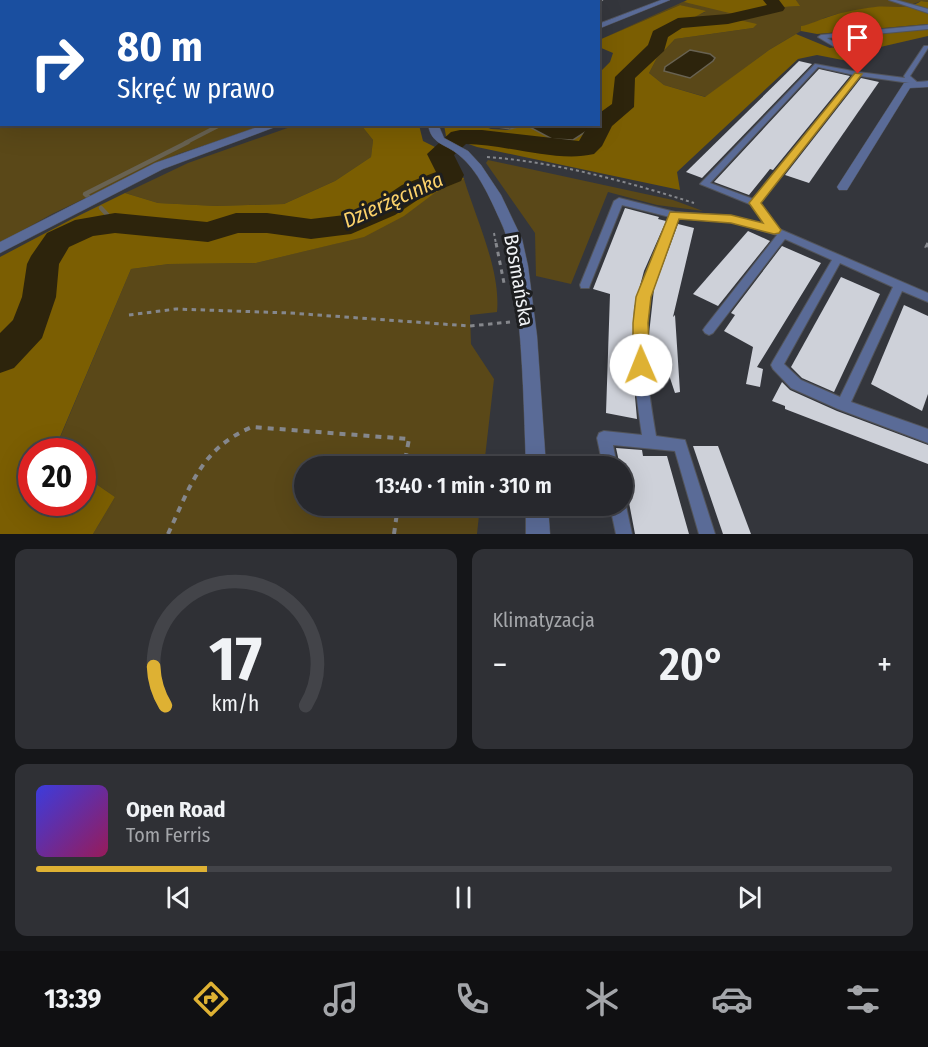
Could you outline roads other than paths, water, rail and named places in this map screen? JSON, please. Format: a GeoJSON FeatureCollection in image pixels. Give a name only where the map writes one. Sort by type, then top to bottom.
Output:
{"type":"FeatureCollection","features":[{"type":"Feature","properties":{"kind":"street"},"geometry":{"type":"LineString","coordinates":[[600,26],[667,0]]}},
{"type":"Feature","properties":{"kind":"street"},"geometry":{"type":"LineString","coordinates":[[843,187],[907,85],[928,84]]}},
{"type":"Feature","properties":{"kind":"street"},"geometry":{"type":"LineString","coordinates":[[0,248],[159,166],[272,126]]}},
{"type":"Feature","properties":{"kind":"street","name":"Bosmańska"},"geometry":{"type":"LineString","coordinates":[[434,126],[434,132],[439,141],[465,155],[510,224],[519,258],[519,321],[535,456]]}},
{"type":"Feature","properties":{"kind":"street"},"geometry":{"type":"LineString","coordinates":[[537,516],[538,534]]}},
{"type":"Feature","properties":{"kind":"lane"},"geometry":{"type":"LineString","coordinates":[[891,0],[928,11]]}},
{"type":"Feature","properties":{"kind":"lane"},"geometry":{"type":"LineString","coordinates":[[852,34],[928,27]]}},
{"type":"Feature","properties":{"kind":"lane"},"geometry":{"type":"LineString","coordinates":[[915,83],[907,76],[926,47]]}},
{"type":"Feature","properties":{"kind":"lane"},"geometry":{"type":"LineString","coordinates":[[778,232],[755,203],[704,184],[817,65],[915,83]]}},
{"type":"Feature","properties":{"kind":"lane"},"geometry":{"type":"LineString","coordinates":[[755,203],[858,74]]}},
{"type":"Feature","properties":{"kind":"lane"},"geometry":{"type":"LineString","coordinates":[[585,285],[619,201],[675,215],[731,219],[778,232],[928,298]]}},
{"type":"Feature","properties":{"kind":"lane"},"geometry":{"type":"LineString","coordinates":[[650,442],[642,386],[641,323],[644,297],[675,215]]}},
{"type":"Feature","properties":{"kind":"lane"},"geometry":{"type":"LineString","coordinates":[[709,330],[778,232]]}},
{"type":"Feature","properties":{"kind":"lane"},"geometry":{"type":"LineString","coordinates":[[837,258],[777,365],[796,384],[843,405],[928,436]]}},
{"type":"Feature","properties":{"kind":"lane"},"geometry":{"type":"LineString","coordinates":[[843,405],[899,286]]}},
{"type":"Feature","properties":{"kind":"lane"},"geometry":{"type":"LineString","coordinates":[[608,456],[604,438],[680,445],[706,534]]}},
{"type":"Feature","properties":{"kind":"lane"},"geometry":{"type":"LineString","coordinates":[[620,516],[624,534]]}},
{"type":"Feature","properties":{"kind":"waterway","name":"Dzierżęcinka"},"geometry":{"type":"LineString","coordinates":[[600,126],[623,107],[625,77],[657,47],[659,35],[678,23],[728,19],[777,8],[771,0]]}},
{"type":"Feature","properties":{"kind":"waterway"},"geometry":{"type":"LineString","coordinates":[[185,143],[218,126]]}},
{"type":"Feature","properties":{"kind":"waterway","name":"Dzierżęcinka"},"geometry":{"type":"LineString","coordinates":[[0,357],[29,328],[39,297],[43,264],[58,240],[86,227],[115,223],[208,232],[236,223],[267,223],[311,229],[351,224],[385,209],[412,191],[451,175],[440,154],[460,137],[482,137],[568,149],[585,149],[600,126]]}},
{"type":"Feature","properties":{"kind":"waterway"},"geometry":{"type":"LineString","coordinates":[[91,199],[85,194],[188,142]]}},
{"type":"Feature","properties":{"kind":"waterway"},"geometry":{"type":"LineString","coordinates":[[101,208],[115,223]]}}]}
